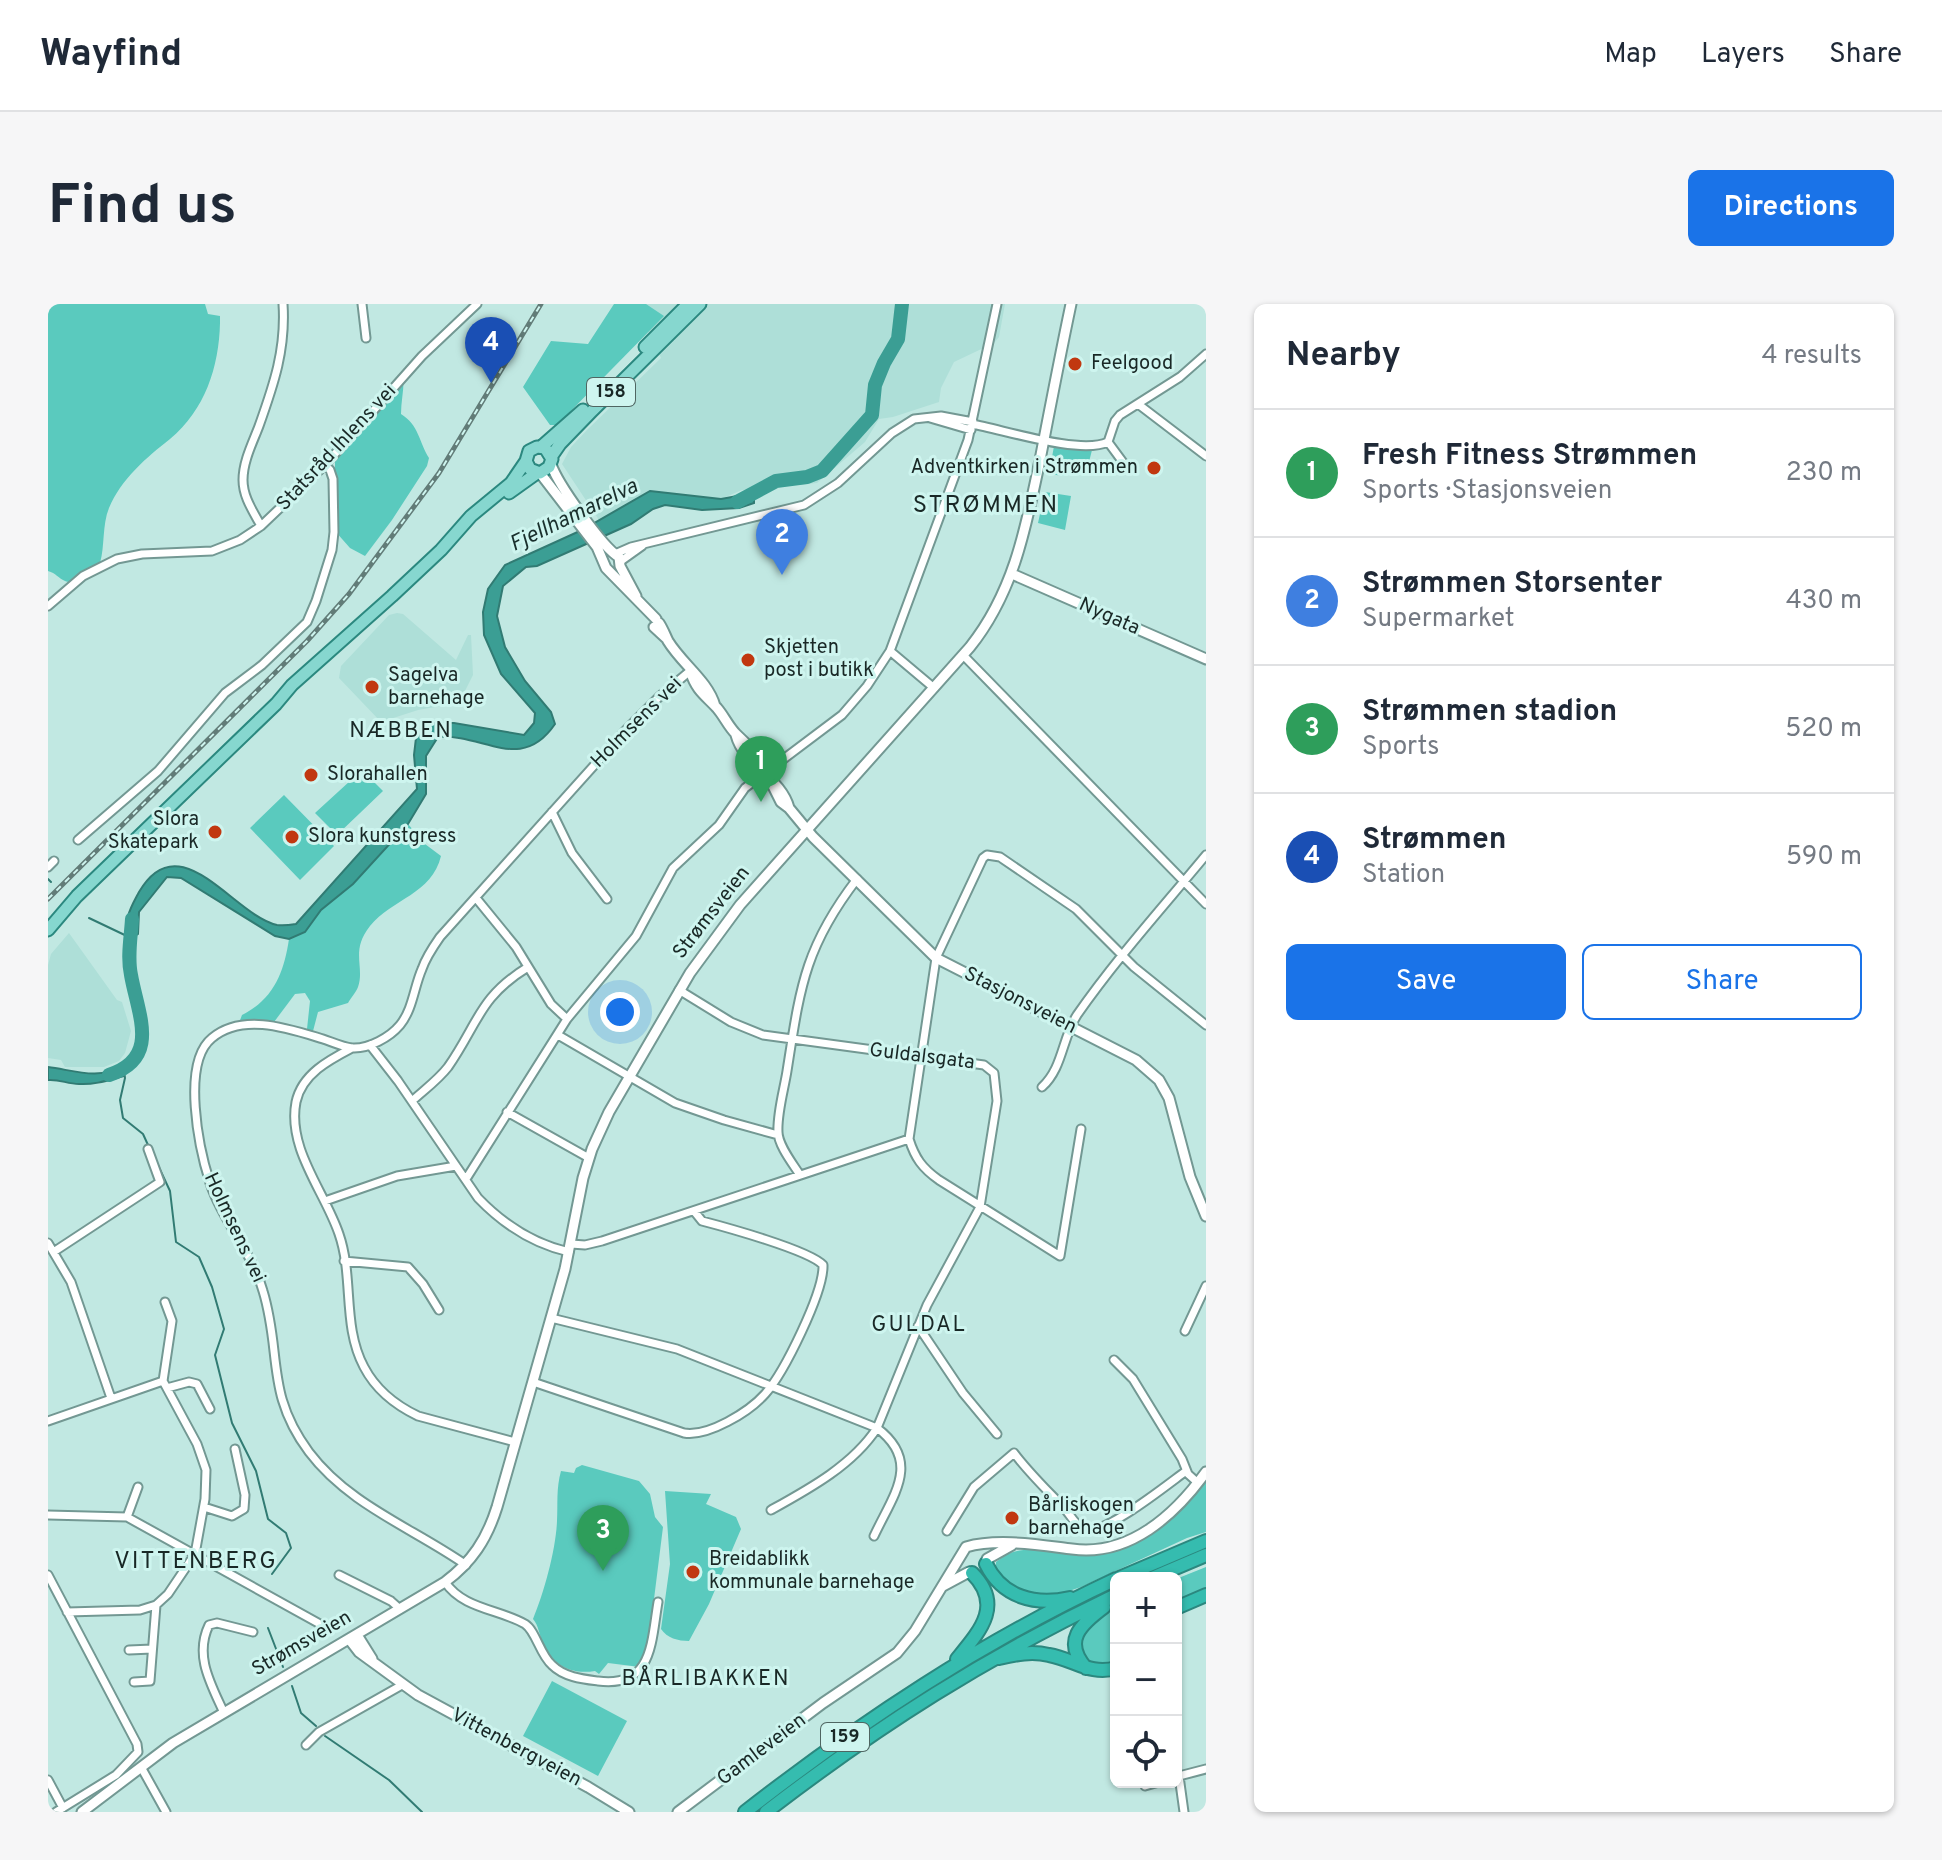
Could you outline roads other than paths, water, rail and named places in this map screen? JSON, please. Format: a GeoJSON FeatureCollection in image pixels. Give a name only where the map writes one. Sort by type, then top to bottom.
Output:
{"type":"FeatureCollection","features":[{"type":"Feature","properties":{"kind":"highway","name":"159"},"geometry":{"type":"LineString","coordinates":[[1133,1572],[1206,1541]]}},
{"type":"Feature","properties":{"kind":"highway"},"geometry":{"type":"LineString","coordinates":[[1166,1572],[1206,1555]]}},
{"type":"Feature","properties":{"kind":"highway"},"geometry":{"type":"LineString","coordinates":[[987,1561],[998,1583],[1020,1597],[1047,1601],[1084,1594]]}},
{"type":"Feature","properties":{"kind":"highway"},"geometry":{"type":"LineString","coordinates":[[949,1668],[975,1635],[987,1612],[985,1589],[970,1572]]}},
{"type":"Feature","properties":{"kind":"highway","name":"159"},"geometry":{"type":"LineString","coordinates":[[745,1812],[857,1727],[949,1668],[1110,1582]]}},
{"type":"Feature","properties":{"kind":"highway"},"geometry":{"type":"LineString","coordinates":[[1182,1605],[1206,1595]]}},
{"type":"Feature","properties":{"kind":"highway","name":"159"},"geometry":{"type":"LineString","coordinates":[[766,1812],[893,1719],[1039,1632],[1110,1600]]}},
{"type":"Feature","properties":{"kind":"highway"},"geometry":{"type":"LineString","coordinates":[[1086,1668],[1075,1653],[1077,1634],[1110,1602]]}},
{"type":"Feature","properties":{"kind":"highway"},"geometry":{"type":"LineString","coordinates":[[989,1660],[1036,1653],[1060,1657],[1086,1668],[1110,1669]]}},
{"type":"Feature","properties":{"kind":"main road","name":"158"},"geometry":{"type":"LineString","coordinates":[[441,550],[471,516],[511,483],[533,452],[580,413],[688,304]]}},
{"type":"Feature","properties":{"kind":"main road","name":"158"},"geometry":{"type":"LineString","coordinates":[[48,921],[314,664],[514,488],[547,470],[551,460],[582,422],[700,304]]}},
{"type":"Feature","properties":{"kind":"main road","name":"Strømsveien"},"geometry":{"type":"LineString","coordinates":[[82,1812],[173,1743],[445,1582],[466,1565],[481,1545],[492,1523],[533,1382],[570,1248],[589,1158],[604,1121],[679,990],[721,927],[963,655],[994,613],[1012,574],[1024,534],[1071,304]]}},
{"type":"Feature","properties":{"kind":"main road"},"geometry":{"type":"LineString","coordinates":[[538,473],[530,469],[533,452],[548,450],[551,460]]}},
{"type":"Feature","properties":{"kind":"main road","name":"Stasjonsveien"},"geometry":{"type":"LineString","coordinates":[[551,460],[558,480],[586,525],[691,672],[700,692],[755,754],[757,764],[772,784],[780,789],[789,808],[807,830],[936,958],[1136,1060],[1159,1080],[1169,1098],[1190,1177],[1206,1216]]}},
{"type":"Feature","properties":{"kind":"main road","name":"Stasjonsveien"},"geometry":{"type":"LineString","coordinates":[[538,473],[586,525]]}},
{"type":"Feature","properties":{"kind":"main road","name":"Nygata"},"geometry":{"type":"LineString","coordinates":[[1012,574],[1206,659]]}},
{"type":"Feature","properties":{"kind":"main road","name":"158"},"geometry":{"type":"LineString","coordinates":[[48,930],[77,896]]}},
{"type":"Feature","properties":{"kind":"main road"},"geometry":{"type":"LineString","coordinates":[[1015,1544],[987,1561],[981,1571],[963,1569],[959,1559],[966,1547],[977,1545],[1042,1543],[1084,1550],[1117,1544],[1165,1518],[1206,1472]]}},
{"type":"Feature","properties":{"kind":"main road"},"geometry":{"type":"LineString","coordinates":[[977,1545],[983,1549],[987,1561]]}},
{"type":"Feature","properties":{"kind":"main road","name":"Gamleveien"},"geometry":{"type":"LineString","coordinates":[[678,1812],[822,1704],[890,1659],[910,1639],[959,1559]]}},
{"type":"Feature","properties":{"kind":"main road","name":"Gamleveien"},"geometry":{"type":"LineString","coordinates":[[943,1586],[970,1572]]}},
{"type":"Feature","properties":{"kind":"main road","name":"Vittenbergveien"},"geometry":{"type":"LineString","coordinates":[[353,1637],[359,1652],[402,1685],[629,1812]]}},
{"type":"Feature","properties":{"kind":"street"},"geometry":{"type":"LineString","coordinates":[[261,526],[247,500],[243,478],[247,456],[280,365],[285,329],[283,304]]}},
{"type":"Feature","properties":{"kind":"street"},"geometry":{"type":"LineString","coordinates":[[362,304],[366,338]]}},
{"type":"Feature","properties":{"kind":"street","name":"Statsråd Ihlens vei"},"geometry":{"type":"LineString","coordinates":[[48,606],[83,576],[117,559],[142,554],[210,551],[240,540],[261,526],[325,465],[422,356],[477,304]]}},
{"type":"Feature","properties":{"kind":"street"},"geometry":{"type":"LineString","coordinates":[[466,1179],[567,1019],[636,936],[673,868],[719,825],[740,792],[842,715],[867,686],[890,651],[972,425],[997,304]]}},
{"type":"Feature","properties":{"kind":"street"},"geometry":{"type":"LineString","coordinates":[[1108,442],[1115,421],[1180,377],[1206,354]]}},
{"type":"Feature","properties":{"kind":"street"},"geometry":{"type":"LineString","coordinates":[[1138,404],[1206,456]]}},
{"type":"Feature","properties":{"kind":"street"},"geometry":{"type":"LineString","coordinates":[[614,561],[643,545],[804,505],[838,483],[892,433],[914,419],[928,417],[1085,447],[1108,442]]}},
{"type":"Feature","properties":{"kind":"street"},"geometry":{"type":"LineString","coordinates":[[1108,442],[1125,465]]}},
{"type":"Feature","properties":{"kind":"street"},"geometry":{"type":"LineString","coordinates":[[78,840],[158,771],[225,693],[262,665],[307,622],[333,541],[333,479],[325,465]]}},
{"type":"Feature","properties":{"kind":"street"},"geometry":{"type":"LineString","coordinates":[[890,651],[934,688]]}},
{"type":"Feature","properties":{"kind":"street"},"geometry":{"type":"LineString","coordinates":[[963,655],[1206,904]]}},
{"type":"Feature","properties":{"kind":"street","name":"Holmsens vei"},"geometry":{"type":"LineString","coordinates":[[466,1565],[341,1488],[299,1437],[279,1394],[262,1288],[210,1185],[193,1084],[197,1060],[212,1038],[236,1027],[270,1026],[352,1048],[370,1045],[391,1033],[403,1021],[427,957],[440,937],[625,731],[660,696],[691,672]]}},
{"type":"Feature","properties":{"kind":"street"},"geometry":{"type":"LineString","coordinates":[[552,812],[572,853],[607,899]]}},
{"type":"Feature","properties":{"kind":"street"},"geometry":{"type":"LineString","coordinates":[[1081,1129],[1060,1256],[923,1169],[914,1154],[909,1139],[936,958],[980,863],[987,855],[1000,857],[1076,909],[1123,956],[1206,1025]]}},
{"type":"Feature","properties":{"kind":"street"},"geometry":{"type":"LineString","coordinates":[[1042,1087],[1051,1079],[1071,1027],[1123,956],[1206,855]]}},
{"type":"Feature","properties":{"kind":"street"},"geometry":{"type":"LineString","coordinates":[[800,1175],[778,1135],[799,995],[813,950],[837,905],[857,879]]}},
{"type":"Feature","properties":{"kind":"street"},"geometry":{"type":"LineString","coordinates":[[476,898],[516,947],[551,1004],[567,1019]]}},
{"type":"Feature","properties":{"kind":"street"},"geometry":{"type":"LineString","coordinates":[[412,1101],[448,1067],[486,1002],[500,986],[528,967]]}},
{"type":"Feature","properties":{"kind":"street","name":"Guldalsgata"},"geometry":{"type":"LineString","coordinates":[[679,990],[742,1027],[792,1041],[984,1065],[994,1073],[997,1082],[994,1127],[980,1207],[936,1287],[877,1428],[867,1443],[849,1459],[807,1490],[771,1510]]}},
{"type":"Feature","properties":{"kind":"street"},"geometry":{"type":"LineString","coordinates":[[558,1035],[675,1103],[778,1135]]}},
{"type":"Feature","properties":{"kind":"street"},"geometry":{"type":"LineString","coordinates":[[370,1045],[478,1198],[508,1224],[529,1237],[570,1248],[694,1211],[909,1139]]}},
{"type":"Feature","properties":{"kind":"street"},"geometry":{"type":"LineString","coordinates":[[352,1048],[326,1062],[304,1083],[296,1103],[295,1125],[299,1142],[339,1234],[357,1354],[367,1374],[383,1393],[418,1416],[515,1442]]}},
{"type":"Feature","properties":{"kind":"street"},"geometry":{"type":"LineString","coordinates":[[507,1112],[589,1158]]}},
{"type":"Feature","properties":{"kind":"street"},"geometry":{"type":"LineString","coordinates":[[55,1251],[160,1182],[148,1149]]}},
{"type":"Feature","properties":{"kind":"street"},"geometry":{"type":"LineString","coordinates":[[325,1201],[397,1176],[456,1166]]}},
{"type":"Feature","properties":{"kind":"street"},"geometry":{"type":"LineString","coordinates":[[533,1382],[684,1433],[695,1434],[710,1430],[751,1406],[772,1386],[810,1312],[823,1272],[821,1262],[702,1221],[694,1211]]}},
{"type":"Feature","properties":{"kind":"street"},"geometry":{"type":"LineString","coordinates":[[48,1243],[71,1282],[111,1398]]}},
{"type":"Feature","properties":{"kind":"street"},"geometry":{"type":"LineString","coordinates":[[344,1261],[402,1264],[408,1267],[439,1310]]}},
{"type":"Feature","properties":{"kind":"street"},"geometry":{"type":"LineString","coordinates":[[1185,1331],[1206,1286]]}},
{"type":"Feature","properties":{"kind":"street"},"geometry":{"type":"LineString","coordinates":[[67,1612],[140,1610],[156,1605],[168,1594],[195,1554],[204,1507],[205,1464],[165,1385],[172,1321],[165,1302]]}},
{"type":"Feature","properties":{"kind":"street"},"geometry":{"type":"LineString","coordinates":[[551,1318],[677,1349],[877,1428],[896,1446],[903,1472],[874,1536]]}},
{"type":"Feature","properties":{"kind":"street"},"geometry":{"type":"LineString","coordinates":[[918,1326],[963,1393],[997,1434]]}},
{"type":"Feature","properties":{"kind":"street"},"geometry":{"type":"LineString","coordinates":[[1114,1360],[1133,1379],[1182,1459],[1186,1471],[1198,1483]]}},
{"type":"Feature","properties":{"kind":"street"},"geometry":{"type":"LineString","coordinates":[[48,1421],[111,1398],[189,1382],[197,1384],[210,1409]]}},
{"type":"Feature","properties":{"kind":"street"},"geometry":{"type":"LineString","coordinates":[[204,1507],[232,1516],[244,1509],[245,1495],[235,1449]]}},
{"type":"Feature","properties":{"kind":"street"},"geometry":{"type":"LineString","coordinates":[[947,1531],[974,1487],[1014,1453],[1042,1488],[1085,1530],[1109,1524],[1186,1471]]}},
{"type":"Feature","properties":{"kind":"street"},"geometry":{"type":"LineString","coordinates":[[127,1517],[138,1487]]}},
{"type":"Feature","properties":{"kind":"street"},"geometry":{"type":"LineString","coordinates":[[48,1515],[127,1517],[329,1629]]}},
{"type":"Feature","properties":{"kind":"street"},"geometry":{"type":"LineString","coordinates":[[48,1575],[137,1744],[138,1752],[116,1775],[59,1810],[48,1780]]}},
{"type":"Feature","properties":{"kind":"street","name":"Strømsveien"},"geometry":{"type":"LineString","coordinates":[[339,1575],[391,1601],[400,1609]]}},
{"type":"Feature","properties":{"kind":"street"},"geometry":{"type":"LineString","coordinates":[[445,1582],[460,1598],[528,1626],[547,1660],[560,1671],[603,1682],[623,1682],[640,1671],[650,1645],[658,1602]]}},
{"type":"Feature","properties":{"kind":"street"},"geometry":{"type":"LineString","coordinates":[[134,1682],[150,1681],[156,1605]]}},
{"type":"Feature","properties":{"kind":"street","name":"Strømsveien"},"geometry":{"type":"LineString","coordinates":[[224,1713],[206,1673],[202,1656],[205,1633],[209,1625],[217,1623],[253,1632]]}},
{"type":"Feature","properties":{"kind":"street"},"geometry":{"type":"LineString","coordinates":[[129,1650],[152,1649]]}},
{"type":"Feature","properties":{"kind":"street"},"geometry":{"type":"LineString","coordinates":[[306,1745],[319,1732],[402,1685]]}},
{"type":"Feature","properties":{"kind":"street"},"geometry":{"type":"LineString","coordinates":[[141,1767],[166,1812]]}},
{"type":"Feature","properties":{"kind":"street"},"geometry":{"type":"LineString","coordinates":[[1182,1775],[1206,1769]]}},
{"type":"Feature","properties":{"kind":"street"},"geometry":{"type":"LineString","coordinates":[[1179,1788],[1184,1812]]}},
{"type":"Feature","properties":{"kind":"waterway"},"geometry":{"type":"LineString","coordinates":[[737,502],[776,481],[807,477],[822,471],[872,415],[875,385],[898,339],[902,304]]}},
{"type":"Feature","properties":{"kind":"waterway"},"geometry":{"type":"LineString","coordinates":[[48,879],[51,882]]}},
{"type":"Feature","properties":{"kind":"waterway"},"geometry":{"type":"LineString","coordinates":[[89,918],[131,938]]}},
{"type":"Feature","properties":{"kind":"waterway","name":"Fjellhamarelva"},"geometry":{"type":"LineString","coordinates":[[109,1075],[135,1058],[141,1046],[141,1020],[129,961],[132,919]]}},
{"type":"Feature","properties":{"kind":"waterway"},"geometry":{"type":"LineString","coordinates":[[124,1070],[120,1100],[123,1118],[143,1134],[148,1145]]}},
{"type":"Feature","properties":{"kind":"waterway"},"geometry":{"type":"LineString","coordinates":[[156,1161],[170,1191],[176,1242],[199,1257],[212,1287],[224,1329],[215,1355],[232,1423],[256,1471],[268,1519],[286,1533],[291,1548],[272,1574]]}},
{"type":"Feature","properties":{"kind":"waterway"},"geometry":{"type":"LineString","coordinates":[[268,1628],[283,1667]]}},
{"type":"Feature","properties":{"kind":"waterway"},"geometry":{"type":"LineString","coordinates":[[292,1686],[301,1713],[316,1726]]}},
{"type":"Feature","properties":{"kind":"waterway"},"geometry":{"type":"LineString","coordinates":[[325,1736],[389,1780],[422,1812]]}},
{"type":"Feature","properties":{"kind":"railway"},"geometry":{"type":"LineString","coordinates":[[48,899],[307,641],[349,594],[439,473],[541,304]]}},
{"type":"Feature","properties":{"kind":"place","name":"Feelgood"},"geometry":{"type":"Point","coordinates":[1075,364]}},
{"type":"Feature","properties":{"kind":"place","name":"Strømmen"},"geometry":{"type":"Point","coordinates":[491,383]}},
{"type":"Feature","properties":{"kind":"place","name":"Adventkirken i Strømmen"},"geometry":{"type":"Point","coordinates":[1154,468]}},
{"type":"Feature","properties":{"kind":"place","name":"Strømmen Storsenter"},"geometry":{"type":"Point","coordinates":[782,575]}},
{"type":"Feature","properties":{"kind":"place","name":"Skjetten post i butikk"},"geometry":{"type":"Point","coordinates":[748,660]}},
{"type":"Feature","properties":{"kind":"place","name":"Sagelva barnehage"},"geometry":{"type":"Point","coordinates":[372,687]}},
{"type":"Feature","properties":{"kind":"place","name":"Slorahallen"},"geometry":{"type":"Point","coordinates":[311,775]}},
{"type":"Feature","properties":{"kind":"place","name":"Fresh Fitness Strømmen"},"geometry":{"type":"Point","coordinates":[761,802]}},
{"type":"Feature","properties":{"kind":"place","name":"Slora Skatepark"},"geometry":{"type":"Point","coordinates":[215,832]}},
{"type":"Feature","properties":{"kind":"place","name":"Slora kunstgress"},"geometry":{"type":"Point","coordinates":[292,837]}},
{"type":"Feature","properties":{"kind":"place","name":"Bårliskogen barnehage"},"geometry":{"type":"Point","coordinates":[1012,1518]}},
{"type":"Feature","properties":{"kind":"place","name":"Strømmen stadion"},"geometry":{"type":"Point","coordinates":[603,1571]}},
{"type":"Feature","properties":{"kind":"place","name":"Breidablikk kommunale barnehage"},"geometry":{"type":"Point","coordinates":[693,1572]}},
{"type":"Feature","properties":{"kind":"district","name":"STRØMMEN"},"geometry":{"type":"Point","coordinates":[986,506]}},
{"type":"Feature","properties":{"kind":"district","name":"NÆBBEN"},"geometry":{"type":"Point","coordinates":[401,731]}},
{"type":"Feature","properties":{"kind":"district","name":"GULDAL"},"geometry":{"type":"Point","coordinates":[919,1325]}},
{"type":"Feature","properties":{"kind":"district","name":"VITTENBERG"},"geometry":{"type":"Point","coordinates":[196,1562]}},
{"type":"Feature","properties":{"kind":"district","name":"BÅRLIBAKKEN"},"geometry":{"type":"Point","coordinates":[706,1679]}}]}
